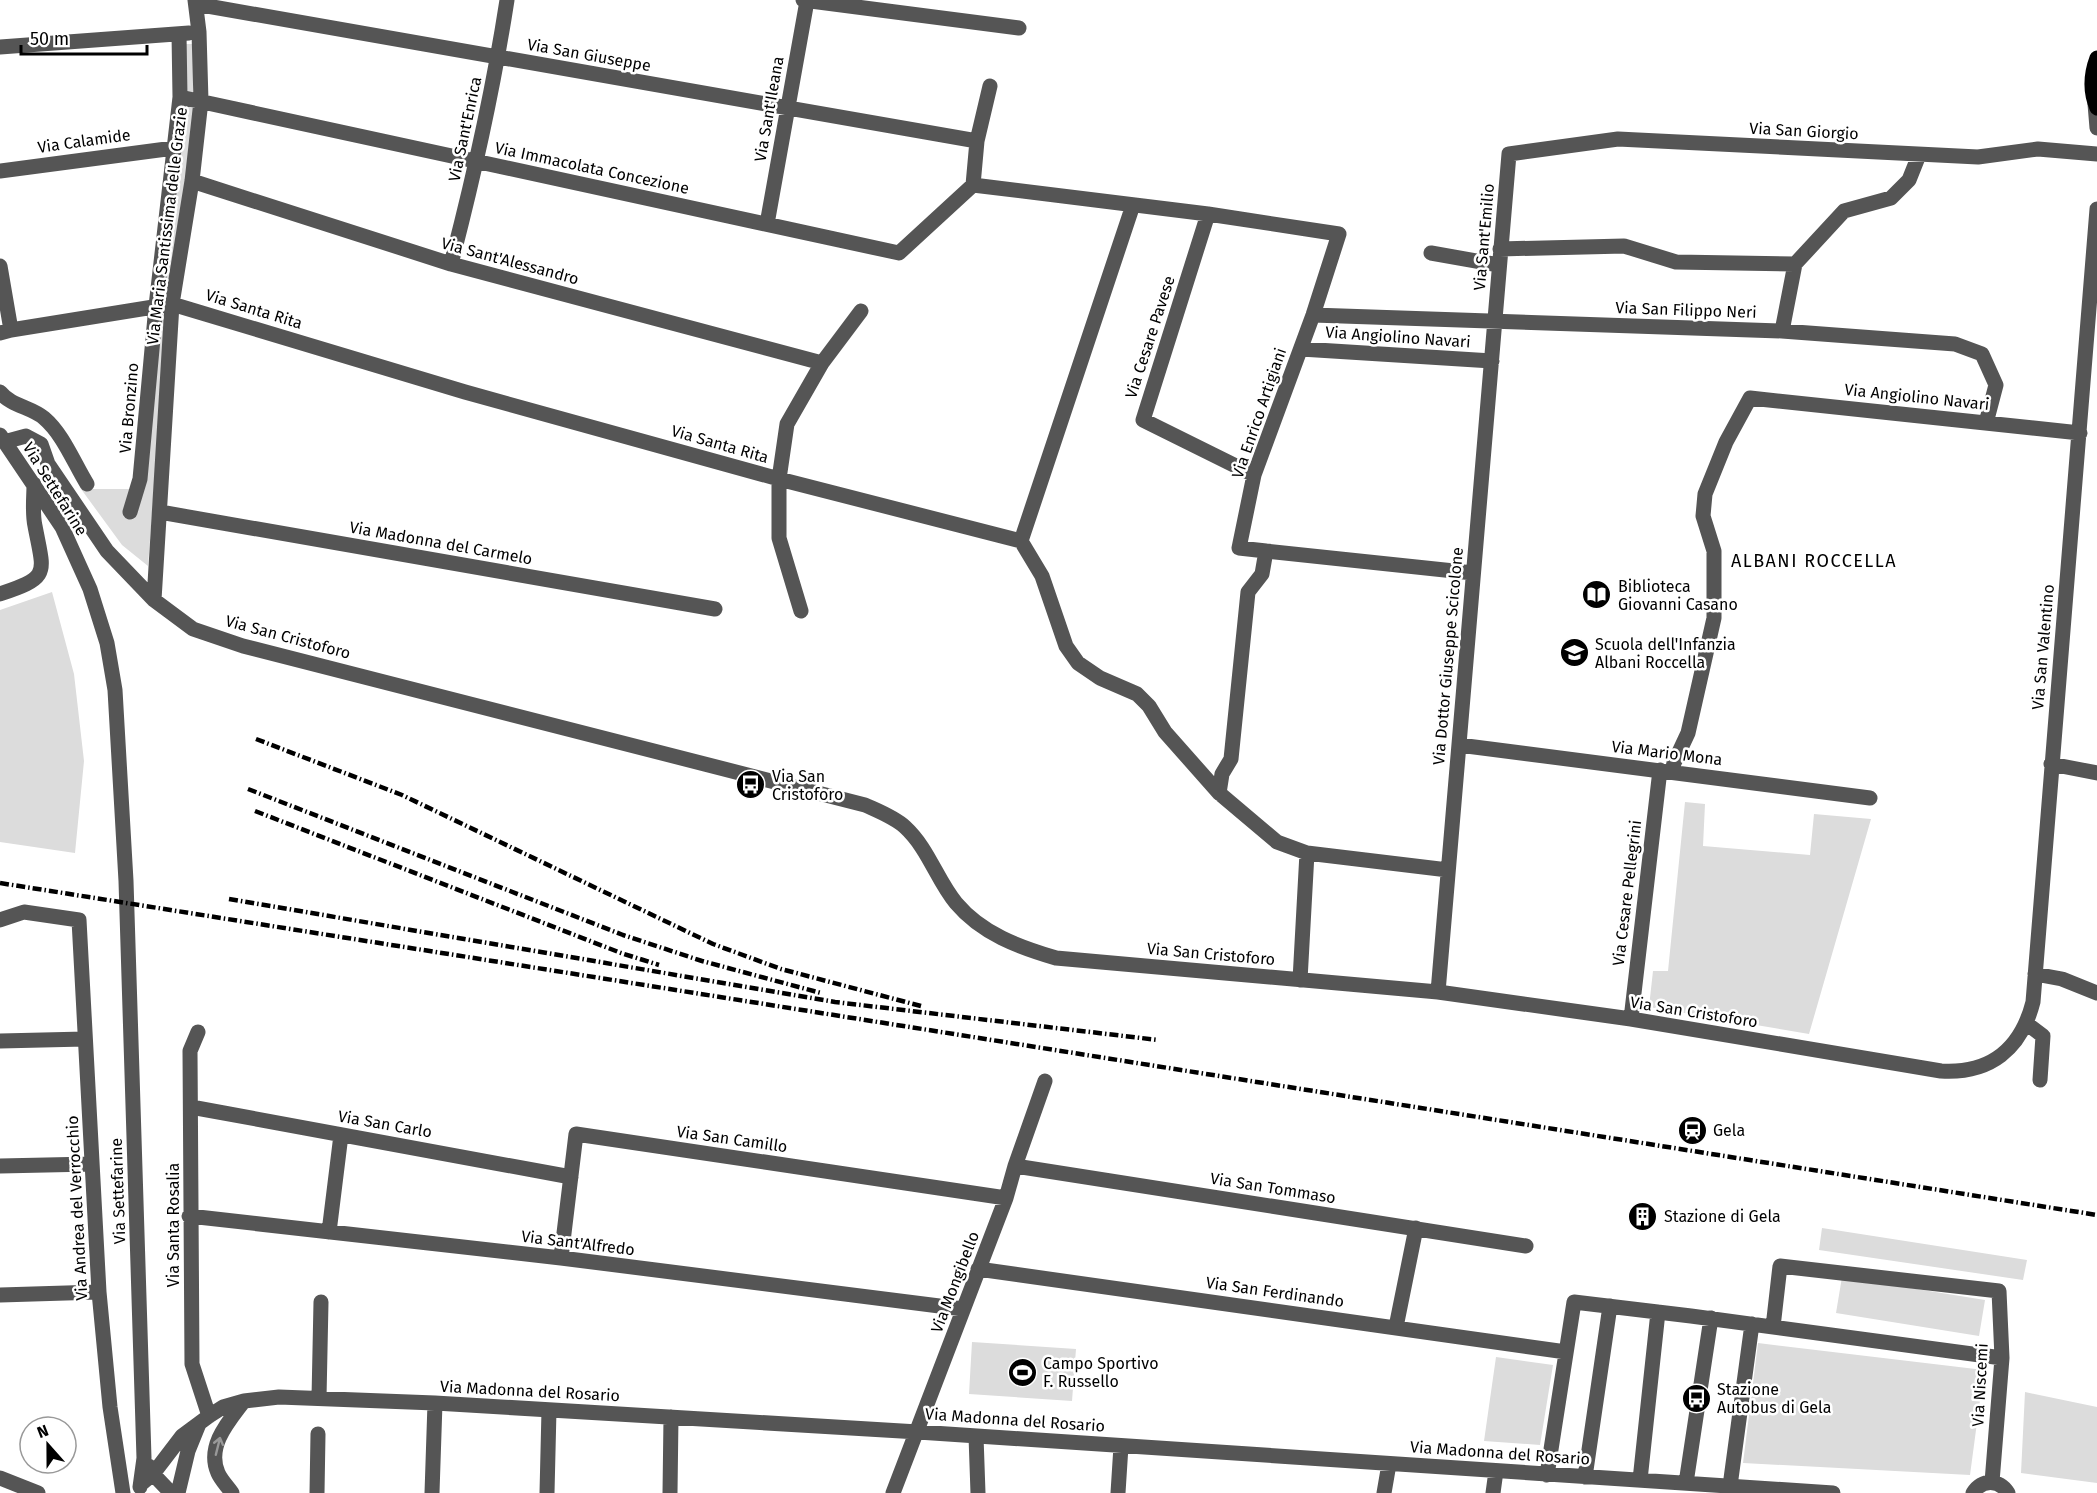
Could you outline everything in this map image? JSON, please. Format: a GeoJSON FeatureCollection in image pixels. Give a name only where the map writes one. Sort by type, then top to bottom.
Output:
{"type":"FeatureCollection","features":[{"type":"Feature","properties":{"kind":"main road"},"geometry":{"type":"LineString","coordinates":[[2096,106],[2091,86],[2093,67],[2097,58]]}},
{"type":"Feature","properties":{"kind":"street","name":"Via Sant'Enrica"},"geometry":{"type":"LineString","coordinates":[[452,264],[478,163],[507,0]]}},
{"type":"Feature","properties":{"kind":"street"},"geometry":{"type":"LineString","coordinates":[[805,0],[1019,28]]}},
{"type":"Feature","properties":{"kind":"street","name":"Via Sant'Ileana"},"geometry":{"type":"LineString","coordinates":[[767,224],[805,0]]}},
{"type":"Feature","properties":{"kind":"street","name":"Via San Giuseppe"},"geometry":{"type":"LineString","coordinates":[[203,2],[498,58],[977,141]]}},
{"type":"Feature","properties":{"kind":"street","name":"Via Maria Santissima delle Grazie"},"geometry":{"type":"LineString","coordinates":[[154,600],[172,304],[192,181],[201,101],[199,32],[203,2]]}},
{"type":"Feature","properties":{"kind":"street"},"geometry":{"type":"LineString","coordinates":[[0,47],[199,32]]}},
{"type":"Feature","properties":{"kind":"street","name":"Via Maria Santissima delle Grazie"},"geometry":{"type":"LineString","coordinates":[[156,306],[180,97],[179,34]]}},
{"type":"Feature","properties":{"kind":"street"},"geometry":{"type":"LineString","coordinates":[[990,86],[977,141],[973,185],[1208,214]]}},
{"type":"Feature","properties":{"kind":"street","name":"Via Immacolata Concezione"},"geometry":{"type":"LineString","coordinates":[[180,97],[899,253],[973,185]]}},
{"type":"Feature","properties":{"kind":"street"},"geometry":{"type":"LineString","coordinates":[[2096,106],[2097,128]]}},
{"type":"Feature","properties":{"kind":"street","name":"Via San Giorgio"},"geometry":{"type":"LineString","coordinates":[[1509,154],[1618,139],[1978,157],[2038,148],[2097,154]]}},
{"type":"Feature","properties":{"kind":"street","name":"Via Calamide"},"geometry":{"type":"LineString","coordinates":[[0,171],[174,148]]}},
{"type":"Feature","properties":{"kind":"street","name":"Via Sant'Emilio"},"geometry":{"type":"LineString","coordinates":[[1495,322],[1509,154]]}},
{"type":"Feature","properties":{"kind":"street"},"geometry":{"type":"LineString","coordinates":[[1782,331],[1795,264],[1844,211],[1891,198],[1909,180],[1919,155]]}},
{"type":"Feature","properties":{"kind":"street","name":"Via Sant'Alessandro"},"geometry":{"type":"LineString","coordinates":[[192,181],[452,264],[822,363]]}},
{"type":"Feature","properties":{"kind":"street"},"geometry":{"type":"LineString","coordinates":[[1133,205],[1021,541],[1042,576],[1066,646],[1078,663],[1100,678],[1137,694],[1149,706],[1165,732],[1219,792],[1277,842],[1307,853],[1448,870]]}},
{"type":"Feature","properties":{"kind":"street","name":"Via San Valentino"},"geometry":{"type":"LineString","coordinates":[[2026,1023],[2032,1002],[2035,974],[2097,209]]}},
{"type":"Feature","properties":{"kind":"street","name":"Via Enrico Artigiani"},"geometry":{"type":"LineString","coordinates":[[1208,214],[1339,234],[1313,315],[1254,475],[1239,548],[1266,551]]}},
{"type":"Feature","properties":{"kind":"street","name":"Via Cesare Pavese"},"geometry":{"type":"LineString","coordinates":[[1208,214],[1143,420],[1254,475]]}},
{"type":"Feature","properties":{"kind":"street"},"geometry":{"type":"LineString","coordinates":[[1431,253],[1500,257],[1624,246],[1677,262],[1795,264]]}},
{"type":"Feature","properties":{"kind":"street"},"geometry":{"type":"LineString","coordinates":[[0,266],[5,332],[172,304]]}},
{"type":"Feature","properties":{"kind":"street","name":"Via Santa Rita"},"geometry":{"type":"LineString","coordinates":[[172,304],[465,392],[779,479],[1021,541]]}},
{"type":"Feature","properties":{"kind":"street","name":"Via Bronzino"},"geometry":{"type":"LineString","coordinates":[[130,512],[140,479],[156,306]]}},
{"type":"Feature","properties":{"kind":"street"},"geometry":{"type":"LineString","coordinates":[[801,611],[779,538],[779,479],[787,424],[822,363],[861,310]]}},
{"type":"Feature","properties":{"kind":"street","name":"Via San Filippo Neri"},"geometry":{"type":"LineString","coordinates":[[1313,315],[1782,331],[1955,344],[1982,354],[1996,385],[1986,423]]}},
{"type":"Feature","properties":{"kind":"street","name":"Via Dottor Giuseppe Scicolone"},"geometry":{"type":"LineString","coordinates":[[1438,992],[1495,322]]}},
{"type":"Feature","properties":{"kind":"street","name":"Via Angiolino Navari"},"geometry":{"type":"LineString","coordinates":[[1301,349],[1492,361]]}},
{"type":"Feature","properties":{"kind":"street"},"geometry":{"type":"LineString","coordinates":[[0,393],[6,400],[42,417],[56,431],[87,484]]}},
{"type":"Feature","properties":{"kind":"street","name":"Via Angiolino Navari"},"geometry":{"type":"LineString","coordinates":[[1750,398],[2079,433]]}},
{"type":"Feature","properties":{"kind":"street","name":"Via Cesare Pellegrini"},"geometry":{"type":"LineString","coordinates":[[1631,1019],[1666,771],[1674,763],[1688,733],[1714,618],[1714,551],[1703,516],[1705,494],[1726,442],[1750,398]]}},
{"type":"Feature","properties":{"kind":"street","name":"Via San Cristoforo"},"geometry":{"type":"LineString","coordinates":[[2,438],[26,436],[41,444],[48,464],[107,551],[154,600],[194,629],[243,646],[865,805],[899,823],[914,837],[948,891],[966,914],[994,934],[1030,951],[1056,958],[1438,992],[1631,1019],[1952,1072],[1968,1070],[1992,1062],[2014,1044],[2026,1023]]}},
{"type":"Feature","properties":{"kind":"street","name":"Via Settefarine"},"geometry":{"type":"LineString","coordinates":[[2,438],[62,527],[90,589],[107,643],[115,690],[126,881],[144,1490]]}},
{"type":"Feature","properties":{"kind":"street"},"geometry":{"type":"LineString","coordinates":[[0,594],[34,581],[42,570],[42,557],[34,524],[34,484]]}},
{"type":"Feature","properties":{"kind":"street","name":"Via Madonna del Carmelo"},"geometry":{"type":"LineString","coordinates":[[160,512],[715,609]]}},
{"type":"Feature","properties":{"kind":"street"},"geometry":{"type":"LineString","coordinates":[[1219,792],[1222,774],[1232,759],[1248,592],[1262,574],[1266,551],[1473,573]]}},
{"type":"Feature","properties":{"kind":"street","name":"Via Mario Mona"},"geometry":{"type":"LineString","coordinates":[[1459,745],[1870,798]]}},
{"type":"Feature","properties":{"kind":"street"},"geometry":{"type":"LineString","coordinates":[[2051,764],[2097,773]]}},
{"type":"Feature","properties":{"kind":"street"},"geometry":{"type":"LineString","coordinates":[[1300,980],[1307,853]]}},
{"type":"Feature","properties":{"kind":"street"},"geometry":{"type":"LineString","coordinates":[[0,908],[24,912]]}},
{"type":"Feature","properties":{"kind":"street"},"geometry":{"type":"LineString","coordinates":[[0,920],[24,912]]}},
{"type":"Feature","properties":{"kind":"street","name":"Via Andrea del Verrocchio"},"geometry":{"type":"LineString","coordinates":[[24,912],[79,920],[99,1292],[110,1407],[123,1493]]}},
{"type":"Feature","properties":{"kind":"street"},"geometry":{"type":"LineString","coordinates":[[2035,974],[2062,979],[2097,993]]}},
{"type":"Feature","properties":{"kind":"street"},"geometry":{"type":"LineString","coordinates":[[2026,1023],[2043,1036],[2040,1080]]}},
{"type":"Feature","properties":{"kind":"street","name":"Via Santa Rosalia"},"geometry":{"type":"LineString","coordinates":[[198,1032],[190,1052],[192,1107],[189,1216],[192,1364],[204,1419]]}},
{"type":"Feature","properties":{"kind":"street"},"geometry":{"type":"LineString","coordinates":[[0,1041],[85,1039]]}},
{"type":"Feature","properties":{"kind":"street","name":"Via Mongibello"},"geometry":{"type":"LineString","coordinates":[[893,1493],[1006,1198],[1045,1081]]}},
{"type":"Feature","properties":{"kind":"street","name":"Via San Carlo"},"geometry":{"type":"LineString","coordinates":[[192,1107],[571,1176]]}},
{"type":"Feature","properties":{"kind":"street","name":"Via San Camillo"},"geometry":{"type":"LineString","coordinates":[[561,1258],[576,1134],[1006,1198]]}},
{"type":"Feature","properties":{"kind":"street"},"geometry":{"type":"LineString","coordinates":[[329,1232],[341,1135]]}},
{"type":"Feature","properties":{"kind":"street"},"geometry":{"type":"LineString","coordinates":[[0,1166],[92,1164]]}},
{"type":"Feature","properties":{"kind":"street","name":"Via San Tommaso"},"geometry":{"type":"LineString","coordinates":[[1015,1166],[1526,1246]]}},
{"type":"Feature","properties":{"kind":"street","name":"Via Sant'Alfredo"},"geometry":{"type":"LineString","coordinates":[[189,1216],[561,1258],[963,1309]]}},
{"type":"Feature","properties":{"kind":"street"},"geometry":{"type":"LineString","coordinates":[[1396,1327],[1416,1228]]}},
{"type":"Feature","properties":{"kind":"street","name":"Via Niscemi"},"geometry":{"type":"LineString","coordinates":[[1773,1327],[1780,1266],[1999,1291],[2002,1358],[1992,1482]]}},
{"type":"Feature","properties":{"kind":"street","name":"Via San Ferdinando"},"geometry":{"type":"LineString","coordinates":[[978,1269],[1566,1352]]}},
{"type":"Feature","properties":{"kind":"street"},"geometry":{"type":"LineString","coordinates":[[0,1295],[99,1292]]}},
{"type":"Feature","properties":{"kind":"street"},"geometry":{"type":"LineString","coordinates":[[319,1398],[321,1302]]}},
{"type":"Feature","properties":{"kind":"street"},"geometry":{"type":"LineString","coordinates":[[1547,1474],[1574,1302],[2002,1358]]}},
{"type":"Feature","properties":{"kind":"street"},"geometry":{"type":"LineString","coordinates":[[1585,1477],[1610,1306]]}},
{"type":"Feature","properties":{"kind":"street"},"geometry":{"type":"LineString","coordinates":[[1640,1480],[1658,1312]]}},
{"type":"Feature","properties":{"kind":"street"},"geometry":{"type":"LineString","coordinates":[[1686,1483],[1710,1318]]}},
{"type":"Feature","properties":{"kind":"street"},"geometry":{"type":"LineString","coordinates":[[1719,1488],[1752,1324]]}},
{"type":"Feature","properties":{"kind":"street","name":"Via Madonna del Rosario"},"geometry":{"type":"LineString","coordinates":[[144,1490],[153,1474],[182,1436],[204,1419],[224,1407],[244,1401],[279,1397],[435,1403],[918,1432],[1547,1474],[1585,1477],[1602,1485],[1640,1480],[1719,1488],[1833,1493]]}},
{"type":"Feature","properties":{"kind":"street"},"geometry":{"type":"LineString","coordinates":[[232,1493],[218,1473],[215,1458],[218,1439],[244,1401]]}},
{"type":"Feature","properties":{"kind":"street"},"geometry":{"type":"LineString","coordinates":[[432,1493],[435,1403]]}},
{"type":"Feature","properties":{"kind":"street"},"geometry":{"type":"LineString","coordinates":[[547,1493],[549,1410]]}},
{"type":"Feature","properties":{"kind":"street"},"geometry":{"type":"LineString","coordinates":[[670,1493],[671,1417]]}},
{"type":"Feature","properties":{"kind":"street"},"geometry":{"type":"LineString","coordinates":[[178,1493],[188,1451],[204,1419]]}},
{"type":"Feature","properties":{"kind":"street"},"geometry":{"type":"LineString","coordinates":[[317,1493],[318,1434]]}},
{"type":"Feature","properties":{"kind":"street"},"geometry":{"type":"LineString","coordinates":[[975,1436],[978,1493]]}},
{"type":"Feature","properties":{"kind":"street"},"geometry":{"type":"LineString","coordinates":[[1118,1493],[1121,1446]]}},
{"type":"Feature","properties":{"kind":"street"},"geometry":{"type":"LineString","coordinates":[[144,1458],[153,1474],[170,1493]]}},
{"type":"Feature","properties":{"kind":"street"},"geometry":{"type":"LineString","coordinates":[[1384,1493],[1389,1464]]}},
{"type":"Feature","properties":{"kind":"street"},"geometry":{"type":"LineString","coordinates":[[1493,1493],[1496,1471]]}},
{"type":"Feature","properties":{"kind":"street"},"geometry":{"type":"LineString","coordinates":[[0,1478],[19,1489],[40,1493]]}},
{"type":"Feature","properties":{"kind":"street"},"geometry":{"type":"LineString","coordinates":[[1973,1493],[1983,1483],[1992,1482],[2000,1484],[2008,1493]]}},
{"type":"Feature","properties":{"kind":"street"},"geometry":{"type":"LineString","coordinates":[[144,1490],[170,1493]]}},
{"type":"Feature","properties":{"kind":"shaded area"},"geometry":{"type":"Polygon","coordinates":[[[186,44],[195,44],[193,92],[184,91],[186,44]]]}},
{"type":"Feature","properties":{"kind":"shaded area"},"geometry":{"type":"Polygon","coordinates":[[[185,106],[196,107],[170,287],[162,285],[185,106]]]}},
{"type":"Feature","properties":{"kind":"shaded area"},"geometry":{"type":"Polygon","coordinates":[[[159,315],[167,315],[148,566],[122,545],[81,489],[144,489],[159,315]]]}},
{"type":"Feature","properties":{"kind":"shaded area"},"geometry":{"type":"Polygon","coordinates":[[[52,592],[74,674],[84,761],[75,853],[0,842],[0,610],[52,592]]]}},
{"type":"Feature","properties":{"kind":"shaded area"},"geometry":{"type":"Polygon","coordinates":[[[1685,802],[1705,804],[1703,846],[1810,855],[1814,814],[1871,819],[1809,1034],[1649,1007],[1653,971],[1668,971],[1685,802]]]}},
{"type":"Feature","properties":{"kind":"shaded area"},"geometry":{"type":"Polygon","coordinates":[[[1822,1228],[2027,1260],[2023,1280],[1819,1250],[1822,1228]]]}},
{"type":"Feature","properties":{"kind":"shaded area"},"geometry":{"type":"Polygon","coordinates":[[[1842,1277],[1985,1300],[1979,1336],[1836,1313],[1842,1277]]]}},
{"type":"Feature","properties":{"kind":"shaded area","name":"Campo Sportivo F. Russello"},"geometry":{"type":"Polygon","coordinates":[[[972,1342],[1076,1349],[1072,1401],[969,1394],[972,1342]]]}},
{"type":"Feature","properties":{"kind":"shaded area"},"geometry":{"type":"Polygon","coordinates":[[[1758,1343],[1984,1370],[1970,1475],[1743,1463],[1758,1343]]]}},
{"type":"Feature","properties":{"kind":"shaded area"},"geometry":{"type":"Polygon","coordinates":[[[1496,1357],[1553,1365],[1540,1445],[1484,1441],[1496,1357]]]}},
{"type":"Feature","properties":{"kind":"shaded area"},"geometry":{"type":"Polygon","coordinates":[[[2025,1392],[2097,1407],[2097,1483],[2021,1473],[2025,1392]]]}},
{"type":"Feature","properties":{"kind":"railway"},"geometry":{"type":"LineString","coordinates":[[256,739],[402,795],[713,944],[781,969],[921,1006]]}},
{"type":"Feature","properties":{"kind":"railway"},"geometry":{"type":"LineString","coordinates":[[248,789],[623,935],[702,961],[821,993]]}},
{"type":"Feature","properties":{"kind":"railway"},"geometry":{"type":"LineString","coordinates":[[255,811],[621,953],[659,965]]}},
{"type":"Feature","properties":{"kind":"railway"},"geometry":{"type":"LineString","coordinates":[[0,883],[2097,1215]]}},
{"type":"Feature","properties":{"kind":"railway"},"geometry":{"type":"LineString","coordinates":[[229,899],[835,1002],[1158,1040]]}},
{"type":"Feature","properties":{"kind":"place","name":"Biblioteca Giovanni Casano"},"geometry":{"type":"Point","coordinates":[1597,595]}},
{"type":"Feature","properties":{"kind":"place","name":"Scuola dell'Infanzia Albani Roccella"},"geometry":{"type":"Point","coordinates":[1574,653]}},
{"type":"Feature","properties":{"kind":"place","name":"Via San Cristoforo"},"geometry":{"type":"Point","coordinates":[751,785]}},
{"type":"Feature","properties":{"kind":"place","name":"Gela"},"geometry":{"type":"Point","coordinates":[1692,1130]}},
{"type":"Feature","properties":{"kind":"place","name":"Stazione di Gela"},"geometry":{"type":"Point","coordinates":[1643,1216]}},
{"type":"Feature","properties":{"kind":"place","name":"Campo Sportivo F. Russello"},"geometry":{"type":"Point","coordinates":[1022,1372]}},
{"type":"Feature","properties":{"kind":"place","name":"Stazione Autobus di Gela"},"geometry":{"type":"Point","coordinates":[1696,1398]}},
{"type":"Feature","properties":{"kind":"district","name":"ALBANI ROCCELLA"},"geometry":{"type":"Point","coordinates":[1814,561]}}]}
